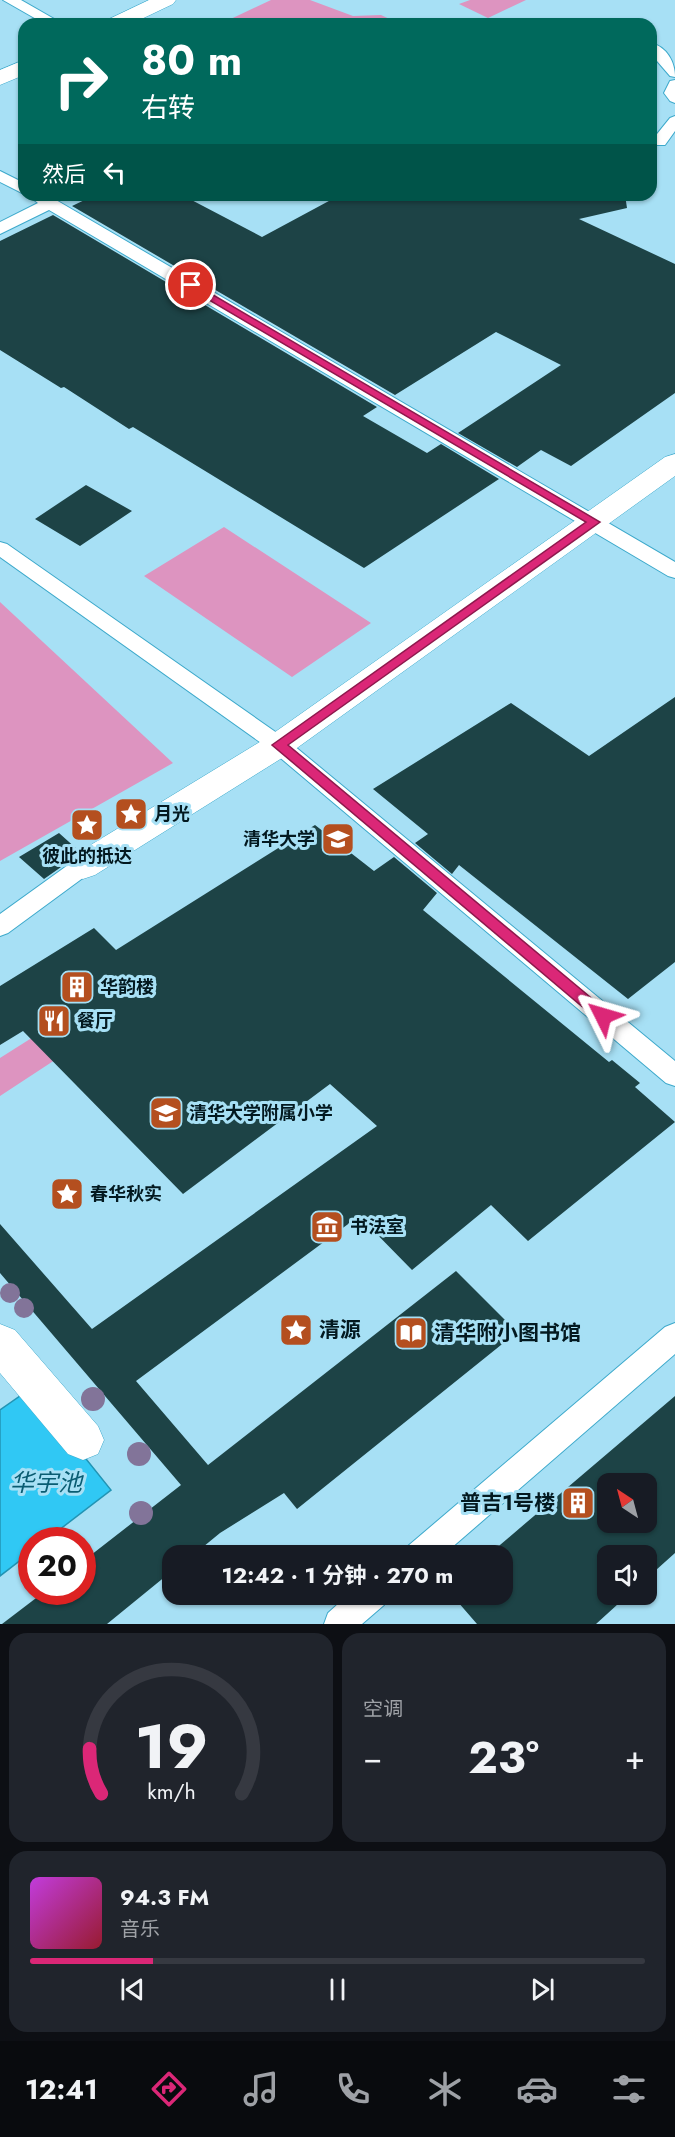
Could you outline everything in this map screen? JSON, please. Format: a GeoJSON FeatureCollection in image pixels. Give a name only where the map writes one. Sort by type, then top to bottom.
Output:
{"type":"FeatureCollection","features":[{"type":"Feature","properties":{"kind":"street"},"geometry":{"type":"LineString","coordinates":[[127,18],[166,0]]}},
{"type":"Feature","properties":{"kind":"street"},"geometry":{"type":"LineString","coordinates":[[0,78],[18,70]]}},
{"type":"Feature","properties":{"kind":"street"},"geometry":{"type":"LineString","coordinates":[[83,866],[279,745],[675,464]]}},
{"type":"Feature","properties":{"kind":"street"},"geometry":{"type":"LineString","coordinates":[[0,1343],[83,1440]]}},
{"type":"Feature","properties":{"kind":"lane"},"geometry":{"type":"LineString","coordinates":[[10,0],[44,18]]}},
{"type":"Feature","properties":{"kind":"lane"},"geometry":{"type":"LineString","coordinates":[[657,52],[675,74]]}},
{"type":"Feature","properties":{"kind":"lane"},"geometry":{"type":"LineString","coordinates":[[675,84],[672,93],[675,98]]}},
{"type":"Feature","properties":{"kind":"lane"},"geometry":{"type":"LineString","coordinates":[[657,138],[675,121]]}},
{"type":"Feature","properties":{"kind":"lane"},"geometry":{"type":"LineString","coordinates":[[657,141],[675,148]]}},
{"type":"Feature","properties":{"kind":"lane"},"geometry":{"type":"LineString","coordinates":[[0,176],[18,186]]}},
{"type":"Feature","properties":{"kind":"lane"},"geometry":{"type":"LineString","coordinates":[[0,228],[40,201]]}},
{"type":"Feature","properties":{"kind":"lane"},"geometry":{"type":"LineString","coordinates":[[46,201],[675,571]]}},
{"type":"Feature","properties":{"kind":"lane"},"geometry":{"type":"LineString","coordinates":[[0,548],[279,745],[675,1076]]}},
{"type":"Feature","properties":{"kind":"lane"},"geometry":{"type":"LineString","coordinates":[[0,927],[83,866]]}},
{"type":"Feature","properties":{"kind":"lane"},"geometry":{"type":"LineString","coordinates":[[432,1545],[675,1336]]}},
{"type":"Feature","properties":{"kind":"lane"},"geometry":{"type":"LineString","coordinates":[[339,1624],[361,1605]]}},
{"type":"Feature","properties":{"kind":"shaded area"},"geometry":{"type":"Polygon","coordinates":[[[271,0],[310,0],[353,16],[381,15],[387,18],[233,18],[271,0]]]}},
{"type":"Feature","properties":{"kind":"shaded area"},"geometry":{"type":"Polygon","coordinates":[[[470,0],[526,0],[488,18],[459,4],[470,0]]]}},
{"type":"Feature","properties":{"kind":"shaded area"},"geometry":{"type":"Polygon","coordinates":[[[224,527],[371,623],[292,677],[144,576],[224,527]]]}},
{"type":"Feature","properties":{"kind":"shaded area"},"geometry":{"type":"Polygon","coordinates":[[[0,602],[173,763],[0,861],[0,602]]]}},
{"type":"Feature","properties":{"kind":"shaded area"},"geometry":{"type":"Polygon","coordinates":[[[68,1015],[90,1037],[0,1096],[0,1058],[68,1015]]]}},
{"type":"Feature","properties":{"kind":"water","name":"华宇池"},"geometry":{"type":"Polygon","coordinates":[[[30,1389],[111,1490],[63,1527],[18,1527],[18,1562],[0,1576],[0,1410],[30,1389]]]}},
{"type":"Feature","properties":{"kind":"building"},"geometry":{"type":"Polygon","coordinates":[[[82,201],[193,201],[262,237],[329,201],[626,201],[627,208],[579,219],[675,264],[675,393],[571,466],[541,450],[517,467],[458,433],[561,365],[496,332],[395,395],[72,206],[82,201]]]}},
{"type":"Feature","properties":{"kind":"building"},"geometry":{"type":"Polygon","coordinates":[[[53,215],[377,407],[363,416],[427,453],[441,444],[499,479],[364,568],[133,427],[129,429],[64,387],[61,388],[0,350],[0,241],[53,215]]]}},
{"type":"Feature","properties":{"kind":"building"},"geometry":{"type":"Polygon","coordinates":[[[86,485],[132,511],[80,546],[35,519],[86,485]]]}},
{"type":"Feature","properties":{"kind":"building"},"geometry":{"type":"Polygon","coordinates":[[[675,697],[675,962],[628,999],[459,865],[452,874],[415,843],[428,834],[373,789],[511,703],[589,756],[675,697]]]}},
{"type":"Feature","properties":{"kind":"building"},"geometry":{"type":"Polygon","coordinates":[[[315,825],[374,871],[394,857],[437,893],[423,910],[609,1062],[612,1060],[640,1083],[635,1087],[675,1122],[528,1241],[491,1205],[412,1270],[359,1216],[136,1381],[208,1465],[456,1271],[517,1332],[297,1509],[284,1493],[220,1533],[205,1545],[162,1545],[162,1579],[107,1624],[2,1624],[27,1605],[96,1605],[96,1551],[181,1485],[0,1273],[0,1224],[92,1329],[377,1126],[330,1084],[183,1194],[23,1031],[0,1045],[0,986],[94,928],[116,950],[315,825]]]}},
{"type":"Feature","properties":{"kind":"building"},"geometry":{"type":"Polygon","coordinates":[[[59,833],[78,850],[69,856],[64,865],[44,879],[19,857],[59,833]]]}},
{"type":"Feature","properties":{"kind":"building","name":"普吉1号楼"},"geometry":{"type":"Polygon","coordinates":[[[675,1396],[675,1553],[657,1569],[657,1545],[597,1545],[597,1605],[617,1605],[596,1624],[477,1624],[461,1605],[513,1605],[513,1545],[500,1545],[675,1396]]]}},
{"type":"Feature","properties":{"kind":"place","name":"月光"},"geometry":{"type":"Point","coordinates":[131,814]}},
{"type":"Feature","properties":{"kind":"place","name":"彼此的抵达"},"geometry":{"type":"Point","coordinates":[87,825]}},
{"type":"Feature","properties":{"kind":"place","name":"清华大学"},"geometry":{"type":"Point","coordinates":[338,839]}},
{"type":"Feature","properties":{"kind":"place","name":"华韵楼"},"geometry":{"type":"Point","coordinates":[77,987]}},
{"type":"Feature","properties":{"kind":"place","name":"餐厅"},"geometry":{"type":"Point","coordinates":[54,1021]}},
{"type":"Feature","properties":{"kind":"place","name":"清华大学附属小学"},"geometry":{"type":"Point","coordinates":[166,1113]}},
{"type":"Feature","properties":{"kind":"place","name":"春华秋实"},"geometry":{"type":"Point","coordinates":[67,1194]}},
{"type":"Feature","properties":{"kind":"place","name":"书法室"},"geometry":{"type":"Point","coordinates":[327,1227]}},
{"type":"Feature","properties":{"kind":"place","name":"清源"},"geometry":{"type":"Point","coordinates":[296,1330]}},
{"type":"Feature","properties":{"kind":"place","name":"清华附小图书馆"},"geometry":{"type":"Point","coordinates":[411,1333]}},
{"type":"Feature","properties":{"kind":"place","name":"普吉1号楼"},"geometry":{"type":"Point","coordinates":[578,1503]}},
{"type":"Feature","properties":{"kind":"route"},"geometry":{"type":"LineString","coordinates":[[191,285],[594,522],[279,745],[603,1016]]}}]}
